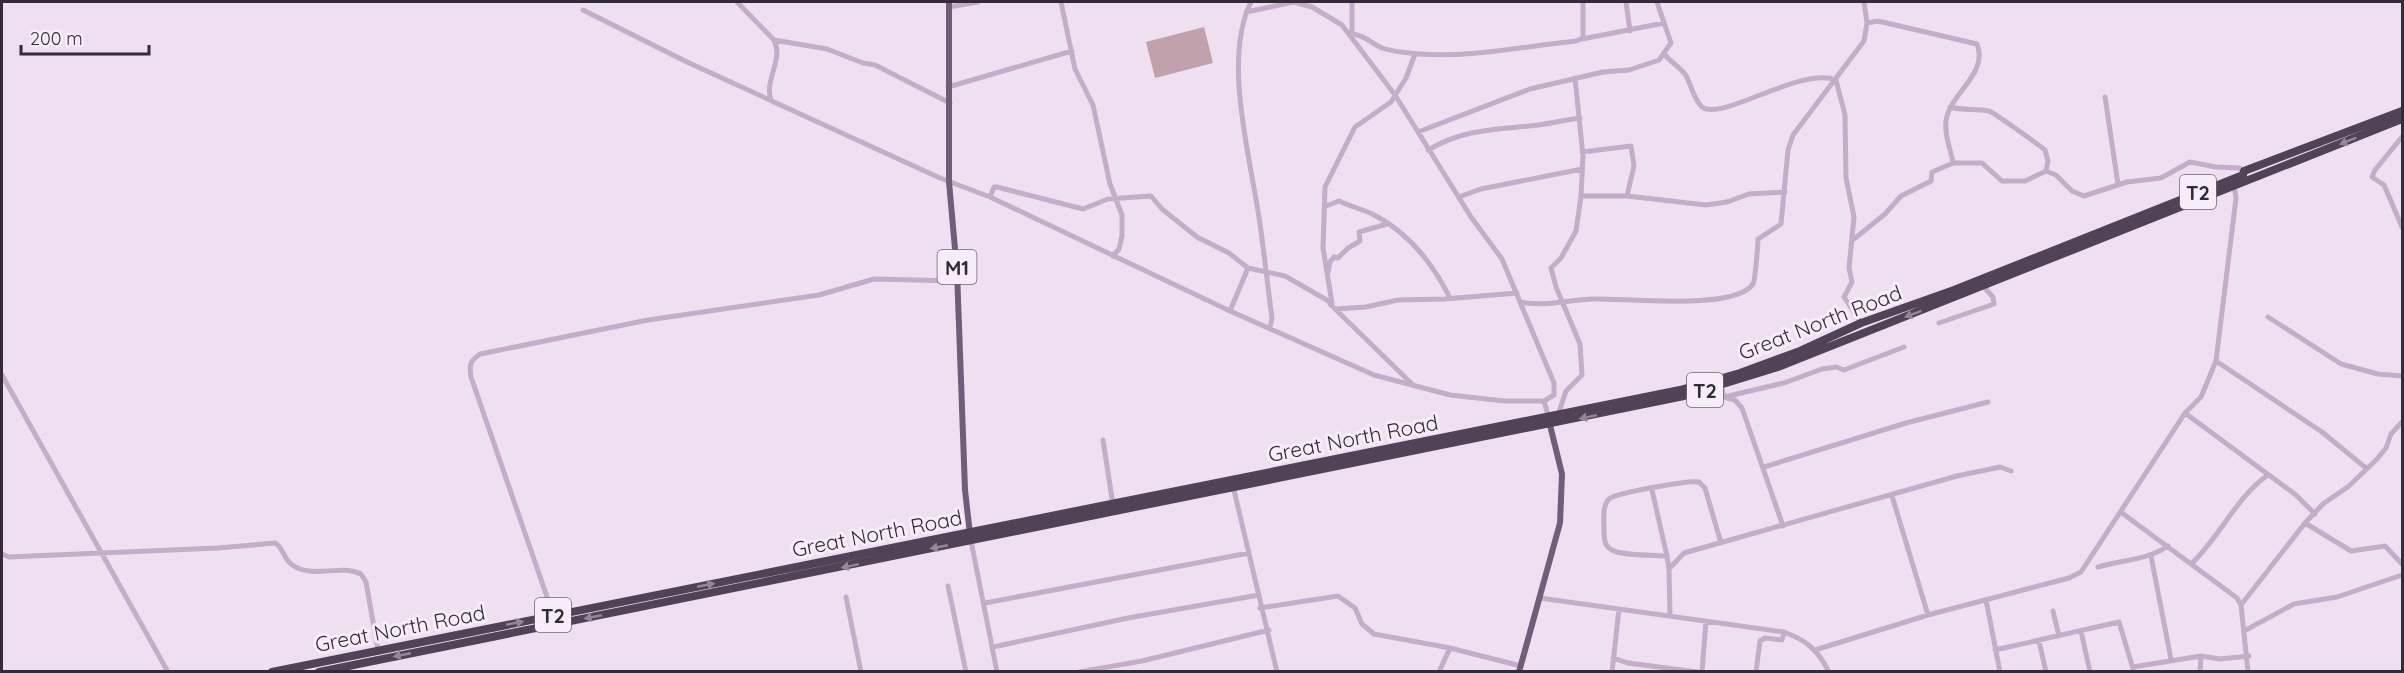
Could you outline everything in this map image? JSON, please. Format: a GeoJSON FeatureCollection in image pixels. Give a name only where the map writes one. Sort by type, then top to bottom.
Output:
{"type":"FeatureCollection","features":[{"type":"Feature","properties":{"kind":"highway","name":"Great North Road"},"geometry":{"type":"LineString","coordinates":[[319,672],[554,615],[1550,425],[1721,386],[1778,367],[1983,286],[2233,182],[2244,171],[2403,111]]}},
{"type":"Feature","properties":{"kind":"highway","name":"Great North Road"},"geometry":{"type":"LineString","coordinates":[[272,672],[378,650],[556,624],[1113,505],[1499,427],[1559,412],[1647,397],[1720,379],[1800,351],[1861,323],[1954,290],[2403,119]]}},
{"type":"Feature","properties":{"kind":"main road","name":"M1"},"geometry":{"type":"LineString","coordinates":[[949,4],[949,182],[957,281],[965,490],[970,537]]}},
{"type":"Feature","properties":{"kind":"main road"},"geometry":{"type":"LineString","coordinates":[[1520,669],[1560,523],[1562,495],[1559,452],[1548,415]]}},
{"type":"Feature","properties":{"kind":"street"},"geometry":{"type":"LineString","coordinates":[[737,2],[774,40],[777,54],[769,85],[771,100]]}},
{"type":"Feature","properties":{"kind":"street"},"geometry":{"type":"LineString","coordinates":[[949,4],[978,2]]}},
{"type":"Feature","properties":{"kind":"street"},"geometry":{"type":"LineString","coordinates":[[1061,2],[1075,69],[1095,113],[1114,199],[1121,210],[1124,224],[1119,249],[1113,256]]}},
{"type":"Feature","properties":{"kind":"street"},"geometry":{"type":"LineString","coordinates":[[1251,2],[1242,22],[1239,62],[1241,105],[1261,231],[1272,318],[1270,328]]}},
{"type":"Feature","properties":{"kind":"street"},"geometry":{"type":"LineString","coordinates":[[1352,2],[1352,35]]}},
{"type":"Feature","properties":{"kind":"street"},"geometry":{"type":"LineString","coordinates":[[1352,35],[1364,36],[1382,47],[1415,54],[1495,51],[1576,42],[1583,38],[1583,2]]}},
{"type":"Feature","properties":{"kind":"street"},"geometry":{"type":"LineString","coordinates":[[1626,2],[1630,31]]}},
{"type":"Feature","properties":{"kind":"street"},"geometry":{"type":"LineString","coordinates":[[1418,132],[1507,95],[1575,78],[1640,67],[1659,60],[1665,55],[1671,43],[1657,2]]}},
{"type":"Feature","properties":{"kind":"street"},"geometry":{"type":"LineString","coordinates":[[1520,302],[1541,306],[1595,299],[1631,302],[1677,301],[1712,299],[1742,293],[1755,280],[1758,239],[1780,224],[1788,150],[1793,135],[1864,41],[1867,23],[1864,2]]}},
{"type":"Feature","properties":{"kind":"street"},"geometry":{"type":"LineString","coordinates":[[583,10],[687,63],[949,182],[990,197],[1230,311],[1374,375],[1450,395],[1504,401],[1544,401],[1554,394],[1554,383],[1502,260],[1428,150],[1395,95],[1352,35],[1335,19],[1302,3],[1281,3],[1246,12]]}},
{"type":"Feature","properties":{"kind":"street"},"geometry":{"type":"LineString","coordinates":[[1867,23],[1878,21],[1977,44],[1979,52],[1975,71],[1950,107],[1945,123],[1946,142],[1951,149],[1953,163]]}},
{"type":"Feature","properties":{"kind":"street"},"geometry":{"type":"LineString","coordinates":[[1580,39],[1630,31],[1664,22]]}},
{"type":"Feature","properties":{"kind":"street"},"geometry":{"type":"LineString","coordinates":[[774,40],[827,49],[863,63],[875,65],[950,104]]}},
{"type":"Feature","properties":{"kind":"street"},"geometry":{"type":"LineString","coordinates":[[948,87],[1072,51]]}},
{"type":"Feature","properties":{"kind":"street"},"geometry":{"type":"LineString","coordinates":[[1412,384],[1374,350],[1358,330],[1330,304],[1332,303],[1323,248],[1325,187],[1355,127],[1388,106],[1406,78],[1415,54]]}},
{"type":"Feature","properties":{"kind":"street"},"geometry":{"type":"LineString","coordinates":[[1665,55],[1683,72],[1701,106],[1709,109],[1729,108],[1753,96],[1790,84],[1822,78],[1836,80]]}},
{"type":"Feature","properties":{"kind":"street"},"geometry":{"type":"LineString","coordinates":[[1559,412],[1566,391],[1582,375],[1580,344],[1556,287],[1551,268],[1563,256],[1576,231],[1581,196],[1582,152],[1575,78]]}},
{"type":"Feature","properties":{"kind":"street"},"geometry":{"type":"LineString","coordinates":[[1836,80],[1845,115],[1846,178],[1854,217],[1850,268],[1852,282],[1844,297],[1861,323]]}},
{"type":"Feature","properties":{"kind":"street"},"geometry":{"type":"LineString","coordinates":[[2105,97],[2118,184]]}},
{"type":"Feature","properties":{"kind":"street"},"geometry":{"type":"LineString","coordinates":[[1950,107],[1989,111],[2001,117],[2013,129],[2045,150],[2048,161],[2046,171]]}},
{"type":"Feature","properties":{"kind":"street"},"geometry":{"type":"LineString","coordinates":[[1428,150],[1442,142],[1487,128],[1529,126],[1580,118]]}},
{"type":"Feature","properties":{"kind":"street"},"geometry":{"type":"LineString","coordinates":[[2403,137],[2375,170],[2372,177],[2384,185],[2403,227]]}},
{"type":"Feature","properties":{"kind":"street"},"geometry":{"type":"LineString","coordinates":[[1582,152],[1631,146],[1634,166],[1627,196]]}},
{"type":"Feature","properties":{"kind":"street"},"geometry":{"type":"LineString","coordinates":[[1854,238],[1885,214],[1901,196],[1931,181],[1932,172],[1953,163],[1982,163],[2002,181],[2025,181],[2046,171],[2056,175],[2072,191],[2084,196],[2118,184],[2161,178],[2175,173],[2190,162],[2216,167],[2239,168],[2244,171]]}},
{"type":"Feature","properties":{"kind":"street"},"geometry":{"type":"LineString","coordinates":[[1459,197],[1481,189],[1582,169]]}},
{"type":"Feature","properties":{"kind":"street"},"geometry":{"type":"LineString","coordinates":[[1815,650],[1928,615],[2069,578],[2081,572],[2186,414],[2201,397],[2216,361],[2236,198],[2233,182]]}},
{"type":"Feature","properties":{"kind":"street"},"geometry":{"type":"LineString","coordinates":[[990,197],[994,187],[1083,209],[1103,200],[1151,196],[1162,209],[1197,237],[1229,253],[1248,268],[1288,278],[1332,303]]}},
{"type":"Feature","properties":{"kind":"street"},"geometry":{"type":"LineString","coordinates":[[1581,196],[1627,196],[1706,205],[1727,202],[1749,194],[1785,192]]}},
{"type":"Feature","properties":{"kind":"street"},"geometry":{"type":"LineString","coordinates":[[1326,206],[1339,201],[1376,216],[1387,224],[1422,253],[1433,267],[1450,298]]}},
{"type":"Feature","properties":{"kind":"street"},"geometry":{"type":"LineString","coordinates":[[1328,277],[1330,262],[1360,241],[1359,232],[1387,224]]}},
{"type":"Feature","properties":{"kind":"street"},"geometry":{"type":"LineString","coordinates":[[1230,311],[1248,268]]}},
{"type":"Feature","properties":{"kind":"street"},"geometry":{"type":"LineString","coordinates":[[556,624],[471,376],[469,366],[472,359],[480,354],[648,320],[819,295],[874,279],[957,281]]}},
{"type":"Feature","properties":{"kind":"street"},"geometry":{"type":"LineString","coordinates":[[1939,323],[1994,304],[1993,297],[1983,286]]}},
{"type":"Feature","properties":{"kind":"street"},"geometry":{"type":"LineString","coordinates":[[1335,309],[1366,307],[1398,300],[1517,292]]}},
{"type":"Feature","properties":{"kind":"street"},"geometry":{"type":"LineString","coordinates":[[2268,317],[2341,364],[2378,374],[2403,376]]}},
{"type":"Feature","properties":{"kind":"street"},"geometry":{"type":"LineString","coordinates":[[1724,397],[1784,383],[1822,369],[1836,367],[1845,370],[1904,347]]}},
{"type":"Feature","properties":{"kind":"street"},"geometry":{"type":"LineString","coordinates":[[2216,361],[2322,432],[2366,468]]}},
{"type":"Feature","properties":{"kind":"street"},"geometry":{"type":"LineString","coordinates":[[2,375],[168,672]]}},
{"type":"Feature","properties":{"kind":"street"},"geometry":{"type":"LineString","coordinates":[[1721,386],[1724,397]]}},
{"type":"Feature","properties":{"kind":"street"},"geometry":{"type":"LineString","coordinates":[[1724,397],[1735,400],[1742,408],[1783,526]]}},
{"type":"Feature","properties":{"kind":"street"},"geometry":{"type":"LineString","coordinates":[[1544,401],[1548,415]]}},
{"type":"Feature","properties":{"kind":"street"},"geometry":{"type":"LineString","coordinates":[[1764,467],[1906,423],[1988,402]]}},
{"type":"Feature","properties":{"kind":"street"},"geometry":{"type":"LineString","coordinates":[[2186,414],[2296,495],[2315,514]]}},
{"type":"Feature","properties":{"kind":"street"},"geometry":{"type":"LineString","coordinates":[[2241,605],[2305,523],[2323,504],[2349,486],[2386,448],[2391,434],[2403,422]]}},
{"type":"Feature","properties":{"kind":"street"},"geometry":{"type":"LineString","coordinates":[[1103,440],[1113,505]]}},
{"type":"Feature","properties":{"kind":"street"},"geometry":{"type":"LineString","coordinates":[[1669,569],[1684,553],[1957,476],[1996,467],[2011,471]]}},
{"type":"Feature","properties":{"kind":"street"},"geometry":{"type":"LineString","coordinates":[[2192,563],[2203,553],[2251,489],[2268,475]]}},
{"type":"Feature","properties":{"kind":"street"},"geometry":{"type":"LineString","coordinates":[[1666,556],[1613,551],[1605,540],[1607,501],[1619,493],[1652,490],[1684,482],[1701,484],[1721,543]]}},
{"type":"Feature","properties":{"kind":"street"},"geometry":{"type":"LineString","coordinates":[[1233,486],[1259,595],[1260,608],[1269,630],[1277,672]]}},
{"type":"Feature","properties":{"kind":"street"},"geometry":{"type":"LineString","coordinates":[[1652,490],[1669,569],[1670,616]]}},
{"type":"Feature","properties":{"kind":"street"},"geometry":{"type":"LineString","coordinates":[[1892,496],[1928,615]]}},
{"type":"Feature","properties":{"kind":"street"},"geometry":{"type":"LineString","coordinates":[[2122,513],[2231,592],[2241,605],[2248,672]]}},
{"type":"Feature","properties":{"kind":"street"},"geometry":{"type":"LineString","coordinates":[[2305,523],[2351,551],[2385,546],[2403,564]]}},
{"type":"Feature","properties":{"kind":"street"},"geometry":{"type":"LineString","coordinates":[[970,537],[997,672]]}},
{"type":"Feature","properties":{"kind":"street"},"geometry":{"type":"LineString","coordinates":[[2,554],[9,557],[278,543],[285,560],[299,568],[361,574],[366,582],[378,650]]}},
{"type":"Feature","properties":{"kind":"street"},"geometry":{"type":"LineString","coordinates":[[2098,567],[2128,558],[2151,556],[2168,546]]}},
{"type":"Feature","properties":{"kind":"street"},"geometry":{"type":"LineString","coordinates":[[985,603],[1249,553]]}},
{"type":"Feature","properties":{"kind":"street"},"geometry":{"type":"LineString","coordinates":[[2151,556],[2171,659]]}},
{"type":"Feature","properties":{"kind":"street"},"geometry":{"type":"LineString","coordinates":[[2244,631],[2294,604],[2337,597],[2403,576]]}},
{"type":"Feature","properties":{"kind":"street"},"geometry":{"type":"LineString","coordinates":[[948,586],[966,672]]}},
{"type":"Feature","properties":{"kind":"street"},"geometry":{"type":"LineString","coordinates":[[993,647],[1128,618],[1259,595]]}},
{"type":"Feature","properties":{"kind":"street"},"geometry":{"type":"LineString","coordinates":[[1260,608],[1338,596],[1355,608],[1362,624],[1374,634],[1450,648],[1520,669]]}},
{"type":"Feature","properties":{"kind":"street"},"geometry":{"type":"LineString","coordinates":[[846,597],[861,672]]}},
{"type":"Feature","properties":{"kind":"street"},"geometry":{"type":"LineString","coordinates":[[1540,598],[1784,632],[1804,640],[1815,650],[1829,672]]}},
{"type":"Feature","properties":{"kind":"street"},"geometry":{"type":"LineString","coordinates":[[1986,600],[2000,672]]}},
{"type":"Feature","properties":{"kind":"street"},"geometry":{"type":"LineString","coordinates":[[1612,672],[1619,609]]}},
{"type":"Feature","properties":{"kind":"street"},"geometry":{"type":"LineString","coordinates":[[2054,611],[2059,636]]}},
{"type":"Feature","properties":{"kind":"street"},"geometry":{"type":"LineString","coordinates":[[1613,658],[1628,663],[1700,672],[1706,621]]}},
{"type":"Feature","properties":{"kind":"street"},"geometry":{"type":"LineString","coordinates":[[1995,650],[2121,623],[2134,669],[2171,659],[2201,656],[2220,659],[2248,656]]}},
{"type":"Feature","properties":{"kind":"street"},"geometry":{"type":"LineString","coordinates":[[1078,672],[1142,661],[1269,630]]}},
{"type":"Feature","properties":{"kind":"street"},"geometry":{"type":"LineString","coordinates":[[2081,631],[2090,672]]}},
{"type":"Feature","properties":{"kind":"street"},"geometry":{"type":"LineString","coordinates":[[1756,672],[1760,641],[1765,638],[1782,640],[1784,632]]}},
{"type":"Feature","properties":{"kind":"street"},"geometry":{"type":"LineString","coordinates":[[2039,640],[2046,672]]}},
{"type":"Feature","properties":{"kind":"street"},"geometry":{"type":"LineString","coordinates":[[1440,672],[1450,648]]}},
{"type":"Feature","properties":{"kind":"street"},"geometry":{"type":"LineString","coordinates":[[2200,672],[2201,656]]}},
{"type":"Feature","properties":{"kind":"shaded area"},"geometry":{"type":"Polygon","coordinates":[[[1204,27],[1213,63],[1155,78],[1146,42],[1204,27]]]}}]}
